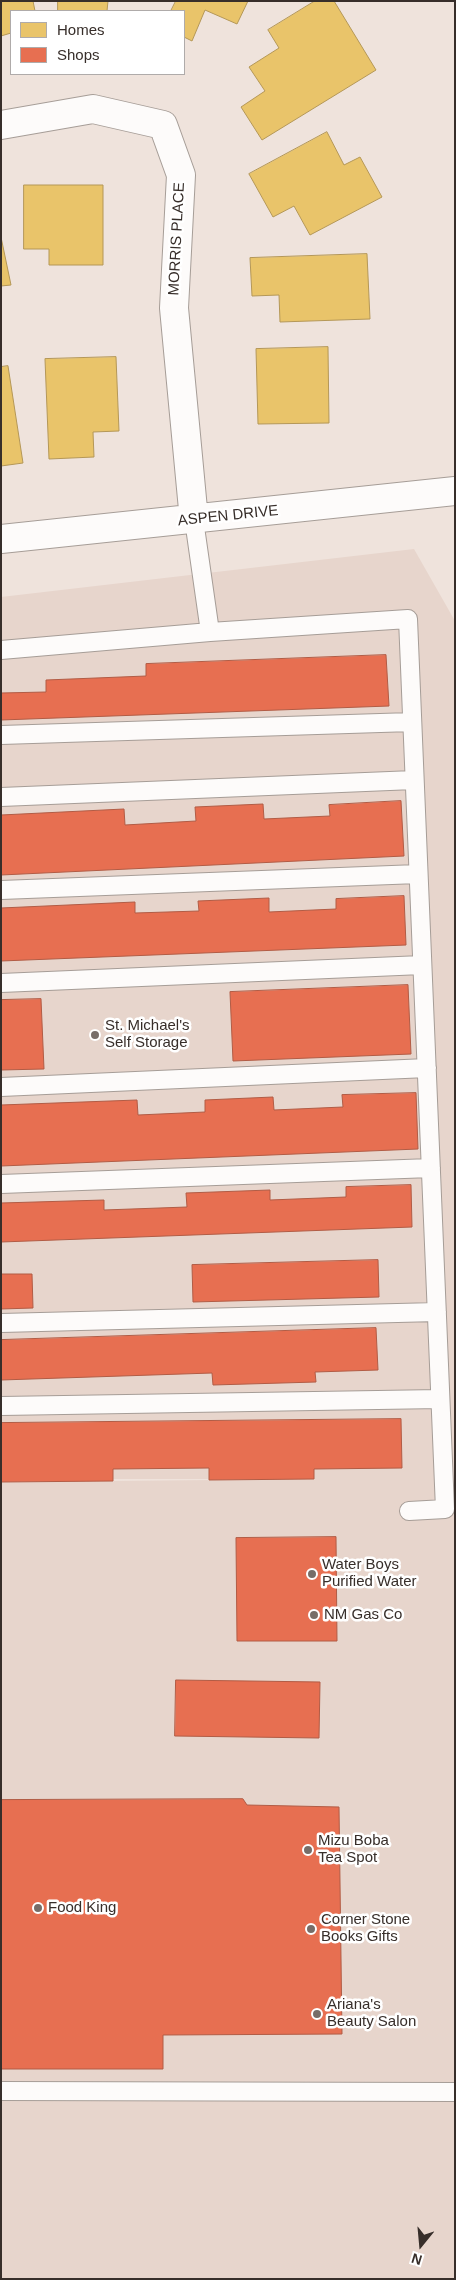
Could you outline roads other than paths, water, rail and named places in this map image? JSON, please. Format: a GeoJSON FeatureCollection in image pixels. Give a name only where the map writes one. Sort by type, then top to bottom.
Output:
{"type":"FeatureCollection","features":[{"type":"Feature","properties":{"kind":"street","name":"MORRIS PLACE"},"geometry":{"type":"LineString","coordinates":[[1,125],[93,109],[163,125],[181,175],[174,308],[194,520]]}},
{"type":"Feature","properties":{"kind":"street","name":"ASPEN DRIVE"},"geometry":{"type":"LineString","coordinates":[[1,539],[455,491]]}},
{"type":"Feature","properties":{"kind":"lane"},"geometry":{"type":"LineString","coordinates":[[194,520],[210,632]]}},
{"type":"Feature","properties":{"kind":"lane"},"geometry":{"type":"LineString","coordinates":[[1,650],[210,632],[408,619],[445,1510],[409,1511]]}},
{"type":"Feature","properties":{"kind":"lane"},"geometry":{"type":"LineString","coordinates":[[1,735],[412,722]]}},
{"type":"Feature","properties":{"kind":"lane"},"geometry":{"type":"LineString","coordinates":[[1,797],[414,780]]}},
{"type":"Feature","properties":{"kind":"lane"},"geometry":{"type":"LineString","coordinates":[[1,890],[418,874]]}},
{"type":"Feature","properties":{"kind":"lane"},"geometry":{"type":"LineString","coordinates":[[1,983],[422,965]]}},
{"type":"Feature","properties":{"kind":"lane"},"geometry":{"type":"LineString","coordinates":[[1,1087],[427,1068]]}},
{"type":"Feature","properties":{"kind":"lane"},"geometry":{"type":"LineString","coordinates":[[1,1184],[431,1168]]}},
{"type":"Feature","properties":{"kind":"lane"},"geometry":{"type":"LineString","coordinates":[[1,1323],[437,1312]]}},
{"type":"Feature","properties":{"kind":"lane"},"geometry":{"type":"LineString","coordinates":[[1,1406],[440,1399]]}},
{"type":"Feature","properties":{"kind":"lane"},"geometry":{"type":"LineString","coordinates":[[1,2090],[455,2092]]}},
{"type":"Feature","properties":{"kind":"place","name":"St. Michael's Self Storage"},"geometry":{"type":"Point","coordinates":[95,1035]}},
{"type":"Feature","properties":{"kind":"place","name":"Water Boys Purified Water"},"geometry":{"type":"Point","coordinates":[312,1574]}},
{"type":"Feature","properties":{"kind":"place","name":"NM Gas Co"},"geometry":{"type":"Point","coordinates":[314,1615]}},
{"type":"Feature","properties":{"kind":"place","name":"Mizu Boba Tea Spot"},"geometry":{"type":"Point","coordinates":[308,1850]}},
{"type":"Feature","properties":{"kind":"place","name":"Food King"},"geometry":{"type":"Point","coordinates":[38,1908]}},
{"type":"Feature","properties":{"kind":"place","name":"Corner Stone Books Gifts"},"geometry":{"type":"Point","coordinates":[311,1929]}},
{"type":"Feature","properties":{"kind":"place","name":"Ariana's Beauty Salon"},"geometry":{"type":"Point","coordinates":[317,2014]}}]}
